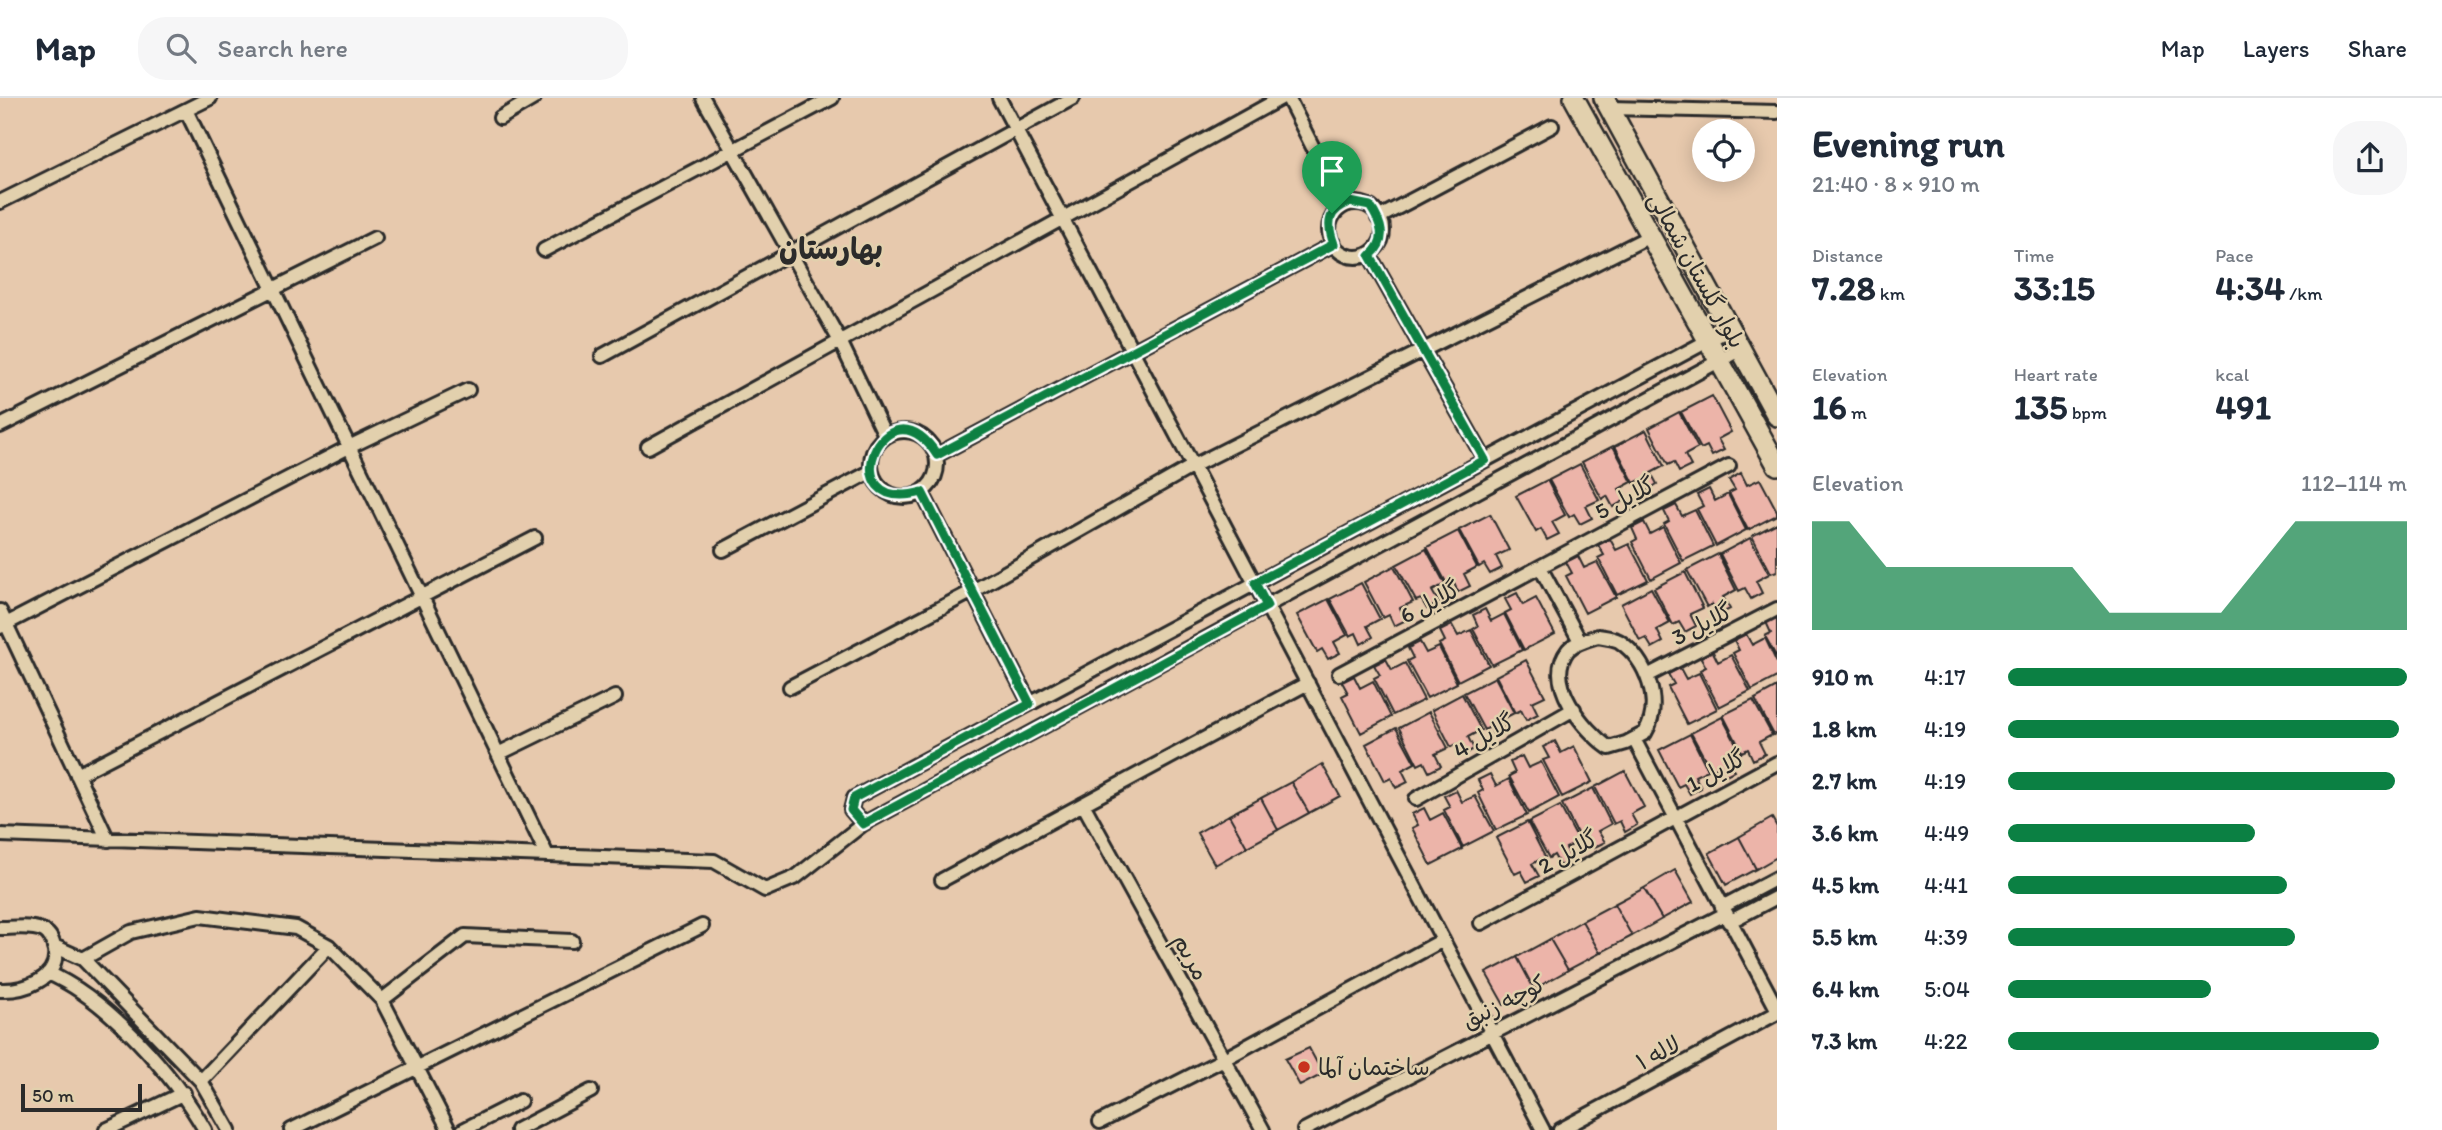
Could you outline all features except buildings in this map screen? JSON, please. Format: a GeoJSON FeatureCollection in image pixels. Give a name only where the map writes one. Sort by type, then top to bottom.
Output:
{"type":"FeatureCollection","features":[{"type":"Feature","properties":{"kind":"street"},"geometry":{"type":"LineString","coordinates":[[0,202],[210,98]]}},
{"type":"Feature","properties":{"kind":"street"},"geometry":{"type":"LineString","coordinates":[[500,118],[534,98]]}},
{"type":"Feature","properties":{"kind":"street"},"geometry":{"type":"LineString","coordinates":[[703,98],[840,341],[885,435]]}},
{"type":"Feature","properties":{"kind":"street"},"geometry":{"type":"LineString","coordinates":[[544,250],[832,98]]}},
{"type":"Feature","properties":{"kind":"street"},"geometry":{"type":"LineString","coordinates":[[999,98],[1544,1130]]}},
{"type":"Feature","properties":{"kind":"street"},"geometry":{"type":"LineString","coordinates":[[602,356],[1073,98]]}},
{"type":"Feature","properties":{"kind":"street"},"geometry":{"type":"LineString","coordinates":[[648,447],[1282,98]]}},
{"type":"Feature","properties":{"kind":"street"},"geometry":{"type":"LineString","coordinates":[[1287,98],[1342,205]]}},
{"type":"Feature","properties":{"kind":"street","name":"بلوار گلستان شمالی"},"geometry":{"type":"LineString","coordinates":[[1574,98],[1777,466]]}},
{"type":"Feature","properties":{"kind":"street"},"geometry":{"type":"LineString","coordinates":[[1607,103],[1777,112]]}},
{"type":"Feature","properties":{"kind":"street","name":"بلوار گلستان شمالی"},"geometry":{"type":"LineString","coordinates":[[1607,103],[1777,416]]}},
{"type":"Feature","properties":{"kind":"street"},"geometry":{"type":"LineString","coordinates":[[186,110],[547,855]]}},
{"type":"Feature","properties":{"kind":"street"},"geometry":{"type":"LineString","coordinates":[[1378,218],[1552,126]]}},
{"type":"Feature","properties":{"kind":"street"},"geometry":{"type":"LineString","coordinates":[[1602,150],[1625,137]]}},
{"type":"Feature","properties":{"kind":"street"},"geometry":{"type":"LineString","coordinates":[[1362,202],[1370,206],[1378,218],[1383,230],[1382,240],[1370,256],[1359,259],[1348,256],[1334,244],[1328,223],[1332,213],[1342,205],[1362,202]]}},
{"type":"Feature","properties":{"kind":"street"},"geometry":{"type":"LineString","coordinates":[[790,687],[973,591],[1194,466],[1650,236]]}},
{"type":"Feature","properties":{"kind":"street"},"geometry":{"type":"LineString","coordinates":[[0,426],[375,238]]}},
{"type":"Feature","properties":{"kind":"street"},"geometry":{"type":"LineString","coordinates":[[937,455],[1334,244]]}},
{"type":"Feature","properties":{"kind":"street"},"geometry":{"type":"LineString","coordinates":[[1370,256],[1485,460]]}},
{"type":"Feature","properties":{"kind":"street"},"geometry":{"type":"LineString","coordinates":[[863,824],[851,810],[854,798],[1730,329]]}},
{"type":"Feature","properties":{"kind":"street"},"geometry":{"type":"LineString","coordinates":[[0,835],[714,861],[765,890],[796,877],[863,824],[1741,349]]}},
{"type":"Feature","properties":{"kind":"street"},"geometry":{"type":"LineString","coordinates":[[3,626],[349,447],[468,390]]}},
{"type":"Feature","properties":{"kind":"street"},"geometry":{"type":"LineString","coordinates":[[906,430],[916,433],[925,437],[937,455],[936,476],[922,492],[902,498],[882,490],[870,472],[872,451],[885,435],[906,430]]}},
{"type":"Feature","properties":{"kind":"street","name":"گلایل 5"},"geometry":{"type":"LineString","coordinates":[[1540,567],[1730,466]]}},
{"type":"Feature","properties":{"kind":"street"},"geometry":{"type":"LineString","coordinates":[[723,550],[870,472]]}},
{"type":"Feature","properties":{"kind":"street"},"geometry":{"type":"LineString","coordinates":[[922,492],[1030,704]]}},
{"type":"Feature","properties":{"kind":"street"},"geometry":{"type":"LineString","coordinates":[[78,775],[535,538]]}},
{"type":"Feature","properties":{"kind":"street"},"geometry":{"type":"LineString","coordinates":[[1540,567],[1580,641]]}},
{"type":"Feature","properties":{"kind":"street","name":"گلایل 6"},"geometry":{"type":"LineString","coordinates":[[1339,674],[1540,567]]}},
{"type":"Feature","properties":{"kind":"street","name":"گلایل 3"},"geometry":{"type":"LineString","coordinates":[[1647,676],[1777,609]]}},
{"type":"Feature","properties":{"kind":"street"},"geometry":{"type":"LineString","coordinates":[[0,611],[3,626],[108,839]]}},
{"type":"Feature","properties":{"kind":"street"},"geometry":{"type":"LineString","coordinates":[[1598,636],[1618,641],[1647,676],[1654,704],[1645,733],[1609,748],[1593,737],[1562,688],[1562,671],[1567,651],[1580,641],[1598,636]]}},
{"type":"Feature","properties":{"kind":"street"},"geometry":{"type":"LineString","coordinates":[[942,880],[1308,683]]}},
{"type":"Feature","properties":{"kind":"street"},"geometry":{"type":"LineString","coordinates":[[498,754],[615,696]]}},
{"type":"Feature","properties":{"kind":"street","name":"گلایل 4"},"geometry":{"type":"LineString","coordinates":[[1416,799],[1574,709]]}},
{"type":"Feature","properties":{"kind":"street"},"geometry":{"type":"LineString","coordinates":[[1634,739],[1777,1011]]}},
{"type":"Feature","properties":{"kind":"street","name":"گلایل 1"},"geometry":{"type":"LineString","coordinates":[[1674,816],[1777,762]]}},
{"type":"Feature","properties":{"kind":"street","name":"مریم"},"geometry":{"type":"LineString","coordinates":[[1083,804],[1263,1130]]}},
{"type":"Feature","properties":{"kind":"street","name":"گلایل 2"},"geometry":{"type":"LineString","coordinates":[[1481,923],[1674,816]]}},
{"type":"Feature","properties":{"kind":"street"},"geometry":{"type":"LineString","coordinates":[[1725,914],[1777,878]]}},
{"type":"Feature","properties":{"kind":"street"},"geometry":{"type":"LineString","coordinates":[[1725,914],[1777,897]]}},
{"type":"Feature","properties":{"kind":"street","name":"کوچه زنبق"},"geometry":{"type":"LineString","coordinates":[[1304,1130],[1725,914]]}},
{"type":"Feature","properties":{"kind":"street"},"geometry":{"type":"LineString","coordinates":[[83,959],[131,932],[200,916],[296,928],[329,946],[382,1000],[449,1130]]}},
{"type":"Feature","properties":{"kind":"street"},"geometry":{"type":"LineString","coordinates":[[291,1130],[702,926]]}},
{"type":"Feature","properties":{"kind":"street"},"geometry":{"type":"LineString","coordinates":[[0,928],[42,930],[50,936],[55,957],[48,973],[25,988],[0,990]]}},
{"type":"Feature","properties":{"kind":"street"},"geometry":{"type":"LineString","coordinates":[[382,1000],[465,936],[572,941]]}},
{"type":"Feature","properties":{"kind":"street"},"geometry":{"type":"LineString","coordinates":[[1100,1122],[1224,1059],[1443,940]]}},
{"type":"Feature","properties":{"kind":"street"},"geometry":{"type":"LineString","coordinates":[[54,946],[83,959],[201,1081],[229,1130]]}},
{"type":"Feature","properties":{"kind":"street"},"geometry":{"type":"LineString","coordinates":[[201,1081],[329,946]]}},
{"type":"Feature","properties":{"kind":"street"},"geometry":{"type":"LineString","coordinates":[[48,973],[93,998],[184,1093],[205,1130]]}},
{"type":"Feature","properties":{"kind":"street","name":"لاله ۱"},"geometry":{"type":"LineString","coordinates":[[1560,1130],[1777,1011]]}},
{"type":"Feature","properties":{"kind":"street"},"geometry":{"type":"LineString","coordinates":[[523,1129],[591,1091]]}},
{"type":"Feature","properties":{"kind":"street"},"geometry":{"type":"LineString","coordinates":[[106,1130],[184,1093]]}},
{"type":"Feature","properties":{"kind":"street"},"geometry":{"type":"LineString","coordinates":[[463,1130],[520,1101]]}},
{"type":"Feature","properties":{"kind":"place","name":"ساختمان آلما"},"geometry":{"type":"Point","coordinates":[1304,1067]}},
{"type":"Feature","properties":{"kind":"district","name":"بهارستان"},"geometry":{"type":"Point","coordinates":[831,248]}},
{"type":"Feature","properties":{"kind":"route"},"geometry":{"type":"LineString","coordinates":[[1350,202],[1362,202],[1370,206],[1378,218],[1383,230],[1382,240],[1378,249],[1370,256],[1485,460],[1255,583],[1267,606],[863,824],[855,818],[851,810],[854,798],[1030,704],[922,492],[902,498],[882,490],[870,472],[872,451],[885,435],[906,430],[925,437],[937,455],[1334,244],[1328,223],[1332,213],[1350,202]]}}]}
